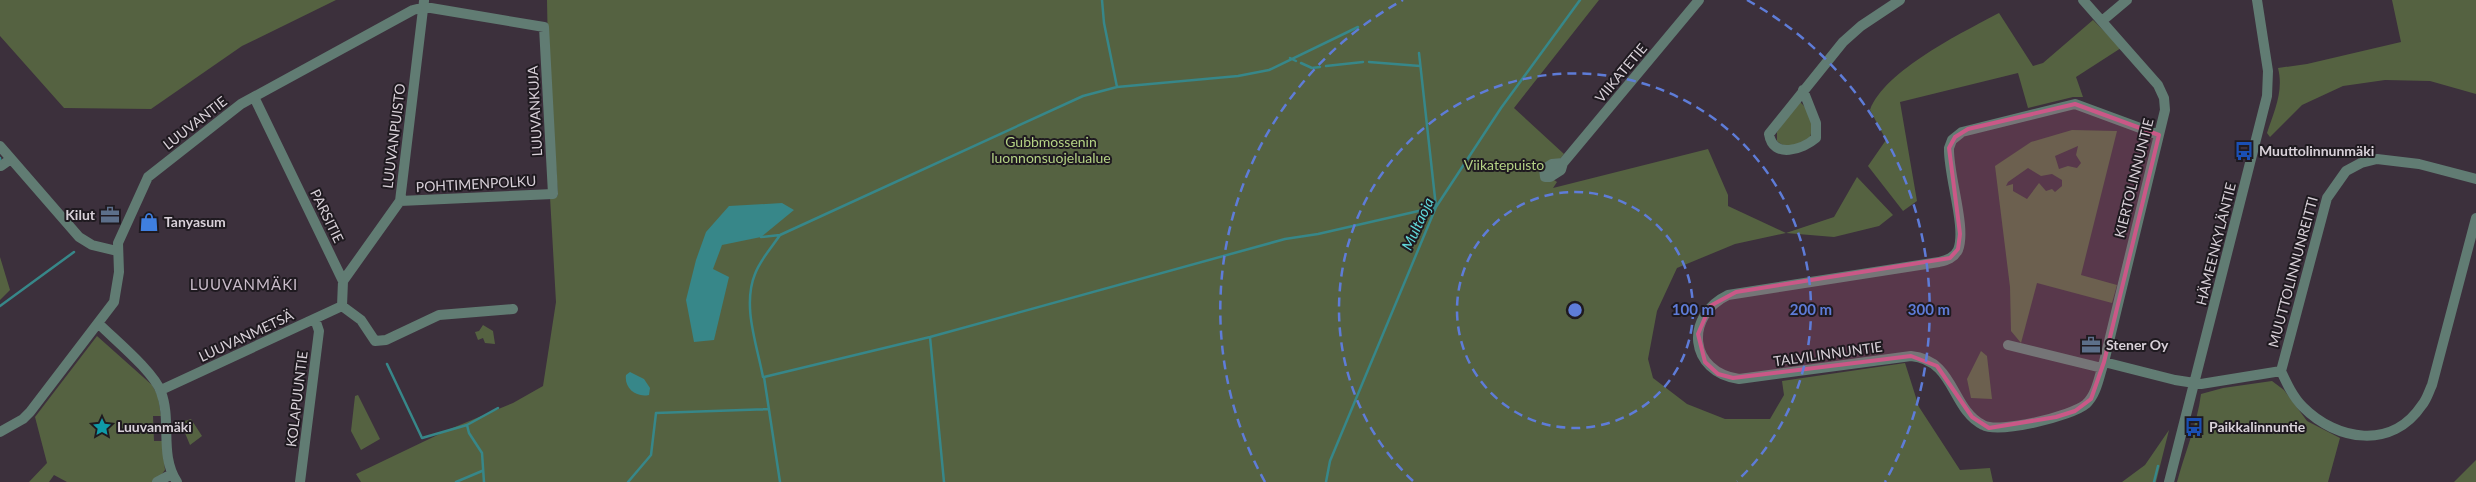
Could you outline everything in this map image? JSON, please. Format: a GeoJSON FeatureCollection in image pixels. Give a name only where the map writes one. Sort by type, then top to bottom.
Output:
{"type":"FeatureCollection","features":[{"type":"Feature","properties":{"kind":"street","name":"VIIKATETIE"},"geometry":{"type":"LineString","coordinates":[[1564,163],[1700,0]]}},
{"type":"Feature","properties":{"kind":"street"},"geometry":{"type":"LineString","coordinates":[[1803,90],[1816,123],[1816,138],[1801,148],[1782,150],[1774,146],[1770,139],[1770,133],[1803,90],[1843,42],[1863,25],[1900,0]]}},
{"type":"Feature","properties":{"kind":"street","name":"KIERTOLINNUNTIE"},"geometry":{"type":"LineString","coordinates":[[2083,0],[2162,91],[2165,110],[2103,365]]}},
{"type":"Feature","properties":{"kind":"street"},"geometry":{"type":"LineString","coordinates":[[2102,21],[2127,0]]}},
{"type":"Feature","properties":{"kind":"street","name":"HÄMEENKYLÄNTIE"},"geometry":{"type":"LineString","coordinates":[[2170,482],[2267,96],[2268,71],[2258,5],[2265,0]]}},
{"type":"Feature","properties":{"kind":"street","name":"LUUVANKUJA"},"geometry":{"type":"LineString","coordinates":[[424,3],[544,27],[553,194]]}},
{"type":"Feature","properties":{"kind":"street","name":"LUUVANTIE"},"geometry":{"type":"LineString","coordinates":[[0,432],[14,425],[30,412],[111,308],[116,294],[119,272],[118,243],[148,177],[241,104],[424,3]]}},
{"type":"Feature","properties":{"kind":"street","name":"LUUVANPUISTO"},"geometry":{"type":"LineString","coordinates":[[343,281],[400,202],[424,3]]}},
{"type":"Feature","properties":{"kind":"street","name":"PARSITIE"},"geometry":{"type":"LineString","coordinates":[[254,97],[343,281],[342,306]]}},
{"type":"Feature","properties":{"kind":"street","name":"TALVILINNUNTIE"},"geometry":{"type":"LineString","coordinates":[[2103,365],[2091,399],[2075,411],[2056,418],[1992,428],[1977,421],[1943,372],[1935,364],[1924,358],[1911,356],[1739,379],[1713,370],[1702,356],[1698,334],[1702,319],[1710,306],[1728,295],[1946,260],[1958,249],[1960,239],[1949,153],[1952,140],[1962,132],[2075,104],[2159,135]]}},
{"type":"Feature","properties":{"kind":"street"},"geometry":{"type":"LineString","coordinates":[[0,146],[79,237],[92,245],[117,251]]}},
{"type":"Feature","properties":{"kind":"street"},"geometry":{"type":"LineString","coordinates":[[1,166],[11,159]]}},
{"type":"Feature","properties":{"kind":"street","name":"MUUTTOLINNUNREITTI"},"geometry":{"type":"LineString","coordinates":[[2281,371],[2327,198],[2346,171],[2361,163],[2377,159],[2419,164],[2476,179]]}},
{"type":"Feature","properties":{"kind":"street","name":"POHTIMENPOLKU"},"geometry":{"type":"LineString","coordinates":[[400,202],[553,194]]}},
{"type":"Feature","properties":{"kind":"street"},"geometry":{"type":"LineString","coordinates":[[2008,345],[2195,384],[2281,371],[2290,390],[2302,407],[2336,431],[2350,435],[2380,434],[2396,428],[2409,419],[2423,405],[2432,384],[2476,218]]}},
{"type":"Feature","properties":{"kind":"street"},"geometry":{"type":"LineString","coordinates":[[342,306],[361,320],[375,341],[386,340],[440,315],[513,309]]}},
{"type":"Feature","properties":{"kind":"street","name":"LUUVANMETSÄ"},"geometry":{"type":"LineString","coordinates":[[161,390],[342,306]]}},
{"type":"Feature","properties":{"kind":"street","name":"KOLAPUUNTIE"},"geometry":{"type":"LineString","coordinates":[[300,482],[319,331],[315,319]]}},
{"type":"Feature","properties":{"kind":"street"},"geometry":{"type":"LineString","coordinates":[[99,324],[151,377],[161,390],[167,455],[174,478],[157,482]]}},
{"type":"Feature","properties":{"kind":"highlighted area"},"geometry":{"type":"Polygon","coordinates":[[[2075,104],[2159,135],[2104,362],[2091,399],[2075,411],[2056,417],[1989,428],[1972,417],[1937,366],[1911,356],[1733,378],[1718,374],[1705,362],[1698,334],[1710,306],[1736,292],[1950,258],[1958,249],[1960,234],[1949,148],[1955,137],[1968,129],[2075,104]]]}},
{"type":"Feature","properties":{"kind":"green space"},"geometry":{"type":"Polygon","coordinates":[[[0,0],[336,0],[242,46],[151,109],[64,108],[0,36],[0,0]]]}},
{"type":"Feature","properties":{"kind":"green space"},"geometry":{"type":"Polygon","coordinates":[[[547,0],[1599,0],[1514,108],[1564,154],[1559,160],[1554,180],[1557,182],[1553,188],[1708,149],[1728,195],[1728,206],[1786,233],[1735,244],[1677,268],[1657,311],[1648,359],[1653,378],[1687,404],[1725,419],[1770,419],[1784,395],[1782,381],[1905,363],[1919,407],[1960,470],[1990,468],[1993,482],[361,482],[356,474],[450,429],[513,403],[543,386],[556,302],[550,197],[558,196],[548,54],[547,0]]]}},
{"type":"Feature","properties":{"kind":"green space"},"geometry":{"type":"Polygon","coordinates":[[[2392,0],[2476,0],[2476,94],[2430,81],[2385,80],[2343,86],[2302,105],[2270,137],[2267,133],[2280,85],[2278,68],[2307,64],[2401,42],[2392,0]]]}},
{"type":"Feature","properties":{"kind":"green space"},"geometry":{"type":"Polygon","coordinates":[[[1999,13],[2033,66],[2043,63],[2093,20],[2121,48],[2076,77],[2083,97],[2073,97],[2028,108],[2018,73],[1900,102],[1917,201],[1903,211],[1868,166],[1886,140],[1870,110],[1878,95],[1907,67],[1946,42],[1999,13]]]}},
{"type":"Feature","properties":{"kind":"green space"},"geometry":{"type":"Polygon","coordinates":[[[1799,101],[1807,109],[1811,118],[1810,138],[1798,144],[1785,146],[1777,141],[1777,132],[1799,101]]]}},
{"type":"Feature","properties":{"kind":"green space"},"geometry":{"type":"Polygon","coordinates":[[[2072,130],[2117,131],[2081,275],[2117,285],[2112,303],[2037,283],[2021,343],[2011,331],[2010,287],[1995,166],[2031,142],[2072,130]],[[2078,146],[2055,156],[2059,169],[2068,166],[2077,168],[2081,163],[2076,155],[2078,146]],[[2028,168],[2008,182],[2006,186],[2013,184],[2013,191],[2027,199],[2039,183],[2046,191],[2052,189],[2055,192],[2062,186],[2062,180],[2052,174],[2041,176],[2028,168]]]}},
{"type":"Feature","properties":{"kind":"green space"},"geometry":{"type":"Polygon","coordinates":[[[1857,177],[1893,215],[1879,226],[1834,237],[1786,233],[1834,217],[1857,177]]]}},
{"type":"Feature","properties":{"kind":"green space"},"geometry":{"type":"Polygon","coordinates":[[[0,257],[10,290],[0,300],[0,257]]]}},
{"type":"Feature","properties":{"kind":"green space"},"geometry":{"type":"Polygon","coordinates":[[[483,325],[493,331],[495,344],[485,343],[483,338],[478,340],[475,332],[479,331],[483,325]]]}},
{"type":"Feature","properties":{"kind":"green space"},"geometry":{"type":"Polygon","coordinates":[[[97,336],[152,385],[158,396],[161,416],[153,416],[154,441],[162,441],[165,470],[159,478],[152,482],[67,482],[54,475],[49,482],[29,482],[47,463],[35,417],[97,336]]]}},
{"type":"Feature","properties":{"kind":"green space"},"geometry":{"type":"Polygon","coordinates":[[[1981,351],[1987,356],[1992,399],[1971,398],[1967,379],[1981,351]]]}},
{"type":"Feature","properties":{"kind":"green space"},"geometry":{"type":"Polygon","coordinates":[[[2272,381],[2284,390],[2307,421],[2340,438],[2328,482],[2177,482],[2194,428],[2201,394],[2223,388],[2272,381]]]}},
{"type":"Feature","properties":{"kind":"green space"},"geometry":{"type":"Polygon","coordinates":[[[358,395],[380,439],[361,450],[351,431],[355,396],[358,395]]]}},
{"type":"Feature","properties":{"kind":"green space"},"geometry":{"type":"Polygon","coordinates":[[[191,419],[202,436],[190,445],[182,422],[191,419]]]}},
{"type":"Feature","properties":{"kind":"green space"},"geometry":{"type":"Polygon","coordinates":[[[2169,430],[2156,482],[2122,482],[2145,465],[2169,430]]]}},
{"type":"Feature","properties":{"kind":"green space"},"geometry":{"type":"Polygon","coordinates":[[[2476,460],[2476,482],[2454,482],[2476,460]]]}},
{"type":"Feature","properties":{"kind":"water"},"geometry":{"type":"Polygon","coordinates":[[[782,203],[794,210],[761,237],[722,245],[713,269],[729,277],[714,340],[694,342],[686,300],[696,260],[706,232],[729,206],[782,203]]]}},
{"type":"Feature","properties":{"kind":"water"},"geometry":{"type":"Polygon","coordinates":[[[630,372],[644,379],[650,388],[649,395],[640,395],[629,388],[626,375],[630,372]]]}},
{"type":"Feature","properties":{"kind":"waterway"},"geometry":{"type":"LineString","coordinates":[[1102,0],[1104,23],[1117,87]]}},
{"type":"Feature","properties":{"kind":"waterway","name":"Multaoja"},"geometry":{"type":"LineString","coordinates":[[1326,482],[1330,461],[1436,207],[1501,108],[1580,0]]}},
{"type":"Feature","properties":{"kind":"waterway"},"geometry":{"type":"LineString","coordinates":[[761,237],[780,235],[1083,96],[1117,87],[1238,76],[1269,70],[1358,27]]}},
{"type":"Feature","properties":{"kind":"waterway"},"geometry":{"type":"LineString","coordinates":[[780,482],[764,377],[930,337],[1285,239],[1318,234],[1436,207],[1419,53]]}},
{"type":"Feature","properties":{"kind":"waterway"},"geometry":{"type":"LineString","coordinates":[[1290,58],[1296,61]]}},
{"type":"Feature","properties":{"kind":"waterway"},"geometry":{"type":"LineString","coordinates":[[1326,66],[1363,62]]}},
{"type":"Feature","properties":{"kind":"waterway"},"geometry":{"type":"LineString","coordinates":[[1369,62],[1420,66]]}},
{"type":"Feature","properties":{"kind":"waterway"},"geometry":{"type":"LineString","coordinates":[[1301,63],[1312,68],[1320,67]]}},
{"type":"Feature","properties":{"kind":"waterway"},"geometry":{"type":"LineString","coordinates":[[763,377],[750,312],[751,286],[760,264],[780,235]]}},
{"type":"Feature","properties":{"kind":"waterway"},"geometry":{"type":"LineString","coordinates":[[0,306],[74,252]]}},
{"type":"Feature","properties":{"kind":"waterway"},"geometry":{"type":"LineString","coordinates":[[930,337],[944,482]]}},
{"type":"Feature","properties":{"kind":"waterway"},"geometry":{"type":"LineString","coordinates":[[387,364],[422,438],[467,425]]}},
{"type":"Feature","properties":{"kind":"waterway"},"geometry":{"type":"LineString","coordinates":[[484,482],[482,453],[469,433],[467,425],[498,408]]}},
{"type":"Feature","properties":{"kind":"waterway"},"geometry":{"type":"LineString","coordinates":[[628,482],[651,455],[656,413],[769,409]]}},
{"type":"Feature","properties":{"kind":"waterway"},"geometry":{"type":"LineString","coordinates":[[2154,482],[2158,466]]}},
{"type":"Feature","properties":{"kind":"waterway"},"geometry":{"type":"LineString","coordinates":[[456,482],[482,471]]}},
{"type":"Feature","properties":{"kind":"place","name":"Muuttolinnunmäki"},"geometry":{"type":"Point","coordinates":[2244,151]}},
{"type":"Feature","properties":{"kind":"place","name":"Kilut"},"geometry":{"type":"Point","coordinates":[110,215]}},
{"type":"Feature","properties":{"kind":"place","name":"Tanyasum"},"geometry":{"type":"Point","coordinates":[149,222]}},
{"type":"Feature","properties":{"kind":"place","name":"Stener Oy"},"geometry":{"type":"Point","coordinates":[2091,345]}},
{"type":"Feature","properties":{"kind":"place","name":"Luuvanmäki"},"geometry":{"type":"Point","coordinates":[102,427]}},
{"type":"Feature","properties":{"kind":"place","name":"Paikkalinnuntie"},"geometry":{"type":"Point","coordinates":[2194,427]}},
{"type":"Feature","properties":{"kind":"district","name":"LUUVANMÄKI"},"geometry":{"type":"Point","coordinates":[244,285]}},
{"type":"Feature","properties":{"kind":"park label","name":"Gubbmossenin luonnonsuojelualue"},"geometry":{"type":"Point","coordinates":[1051,150]}},
{"type":"Feature","properties":{"kind":"park label","name":"Viikatepuisto"},"geometry":{"type":"Point","coordinates":[1504,165]}}]}
